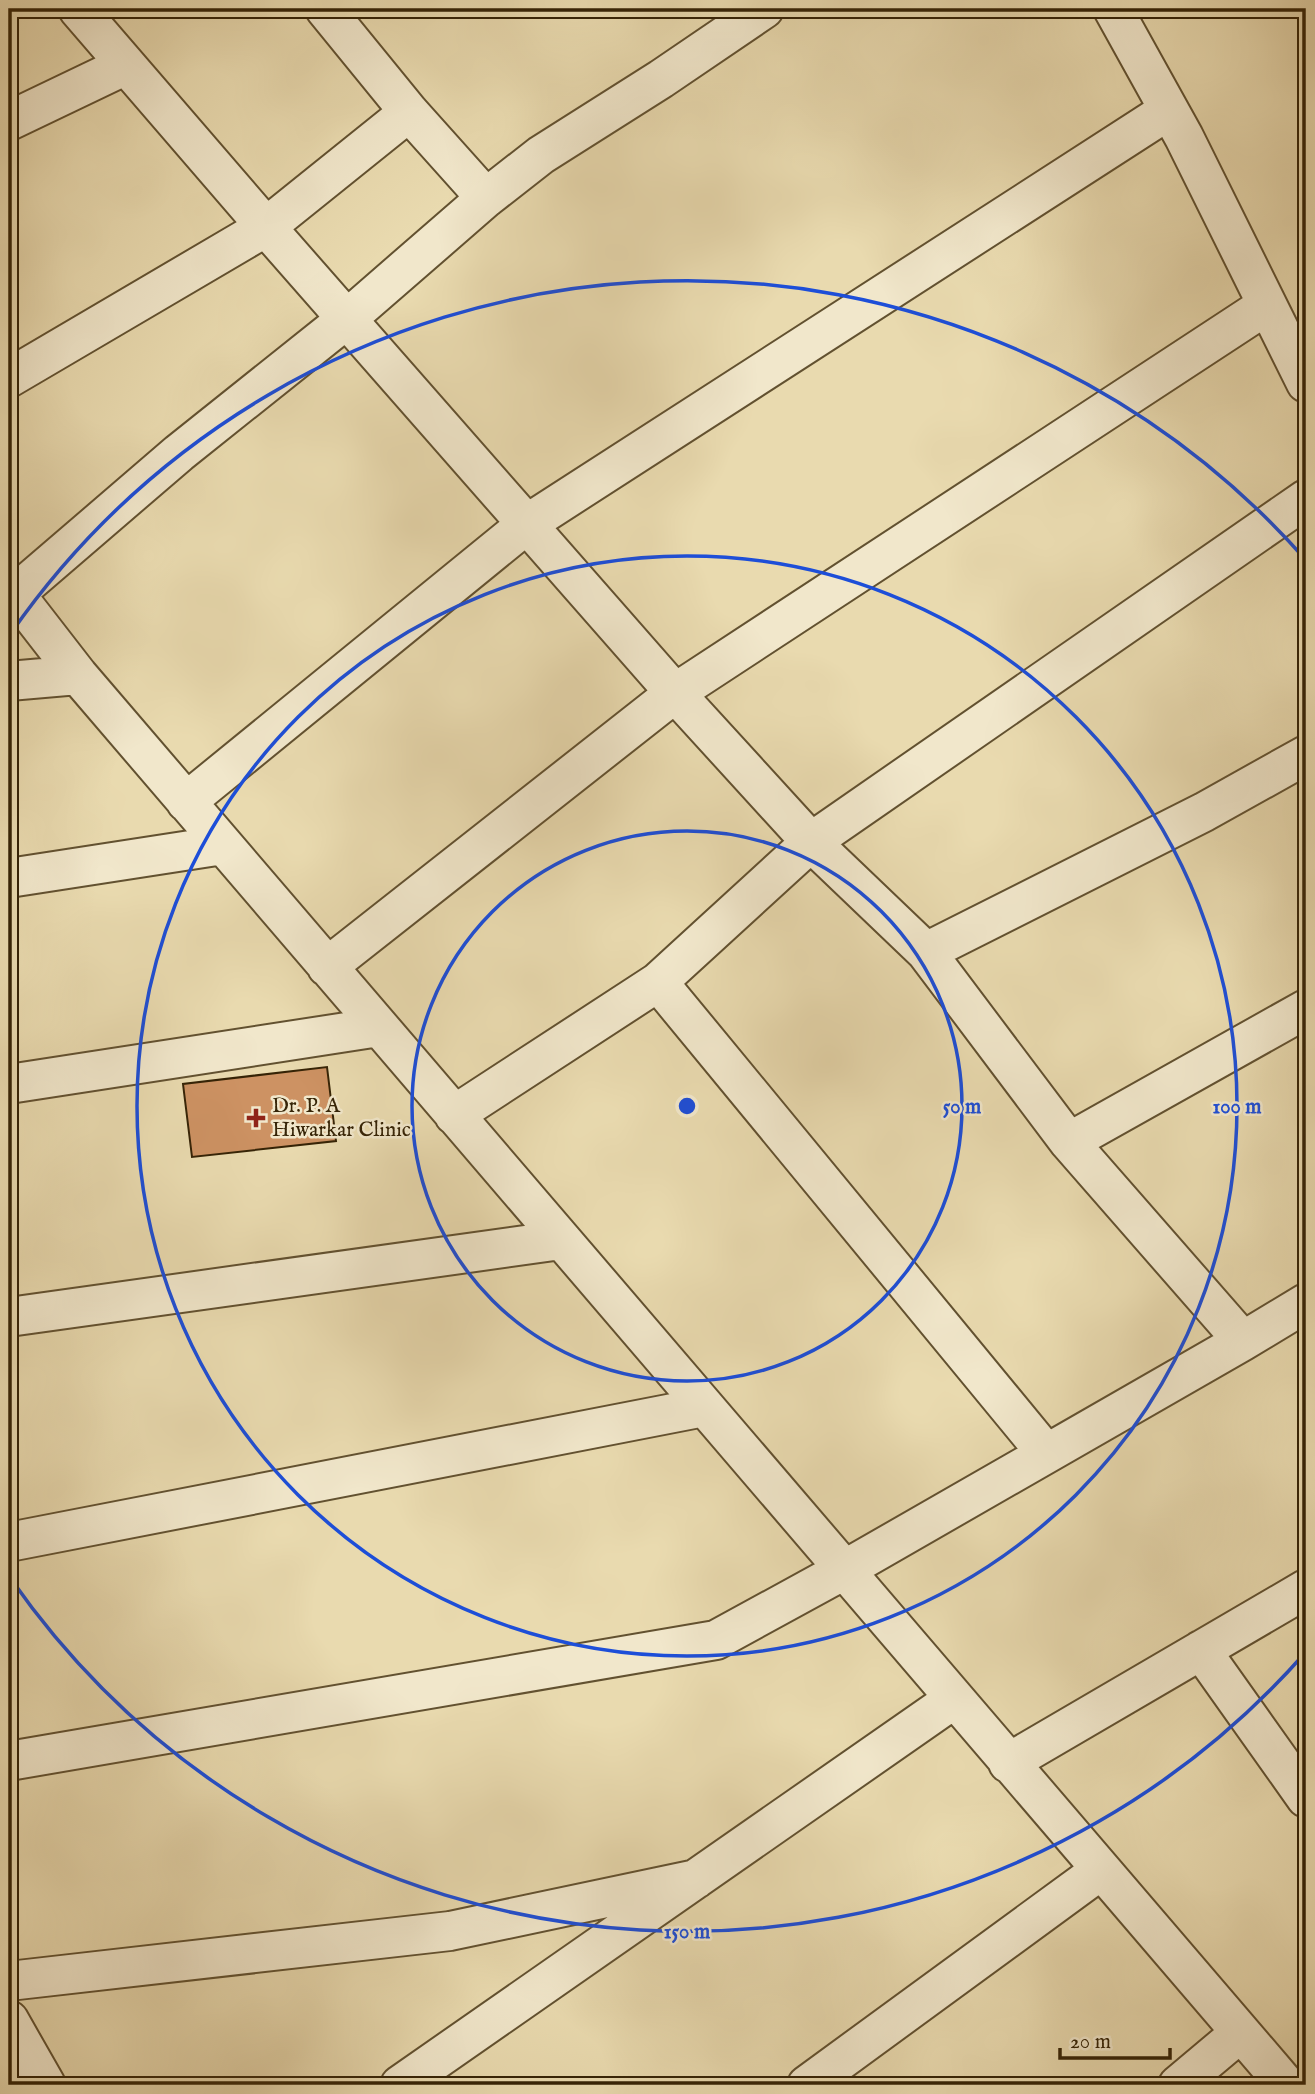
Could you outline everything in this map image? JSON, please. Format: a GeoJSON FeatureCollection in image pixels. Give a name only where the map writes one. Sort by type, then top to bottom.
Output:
{"type":"FeatureCollection","features":[{"type":"Feature","properties":{"kind":"street"},"geometry":{"type":"LineString","coordinates":[[78,9],[675,693],[811,842],[926,952],[1069,1142],[1243,1341]]}},
{"type":"Feature","properties":{"kind":"street"},"geometry":{"type":"LineString","coordinates":[[325,9],[409,112],[486,198]]}},
{"type":"Feature","properties":{"kind":"street"},"geometry":{"type":"LineString","coordinates":[[764,9],[661,79],[541,155],[486,198],[348,318],[12,590],[78,675],[186,802],[1286,2085]]}},
{"type":"Feature","properties":{"kind":"street"},"geometry":{"type":"LineString","coordinates":[[1113,9],[1169,110],[1306,383]]}},
{"type":"Feature","properties":{"kind":"street"},"geometry":{"type":"LineString","coordinates":[[9,121],[126,65]]}},
{"type":"Feature","properties":{"kind":"street"},"geometry":{"type":"LineString","coordinates":[[186,802],[527,524],[1169,110]]}},
{"type":"Feature","properties":{"kind":"street"},"geometry":{"type":"LineString","coordinates":[[9,378],[266,226],[409,112]]}},
{"type":"Feature","properties":{"kind":"street"},"geometry":{"type":"LineString","coordinates":[[327,967],[675,693],[1267,305]]}},
{"type":"Feature","properties":{"kind":"street"},"geometry":{"type":"LineString","coordinates":[[454,1115],[658,982],[811,842],[1306,499]]}},
{"type":"Feature","properties":{"kind":"street"},"geometry":{"type":"LineString","coordinates":[[9,681],[78,675]]}},
{"type":"Feature","properties":{"kind":"street"},"geometry":{"type":"LineString","coordinates":[[926,952],[1204,812],[1306,755]]}},
{"type":"Feature","properties":{"kind":"street"},"geometry":{"type":"LineString","coordinates":[[9,878],[223,845]]}},
{"type":"Feature","properties":{"kind":"street"},"geometry":{"type":"LineString","coordinates":[[658,982],[1046,1453]]}},
{"type":"Feature","properties":{"kind":"street"},"geometry":{"type":"LineString","coordinates":[[1069,1142],[1306,1009]]}},
{"type":"Feature","properties":{"kind":"street"},"geometry":{"type":"LineString","coordinates":[[9,1084],[379,1027]]}},
{"type":"Feature","properties":{"kind":"street"},"geometry":{"type":"LineString","coordinates":[[9,1317],[561,1241]]}},
{"type":"Feature","properties":{"kind":"street"},"geometry":{"type":"LineString","coordinates":[[9,1761],[716,1640],[844,1570],[1306,1303]]}},
{"type":"Feature","properties":{"kind":"street"},"geometry":{"type":"LineString","coordinates":[[9,1542],[704,1407]]}},
{"type":"Feature","properties":{"kind":"street"},"geometry":{"type":"LineString","coordinates":[[1008,1763],[1306,1589]]}},
{"type":"Feature","properties":{"kind":"street"},"geometry":{"type":"LineString","coordinates":[[1202,1650],[1306,1798]]}},
{"type":"Feature","properties":{"kind":"street"},"geometry":{"type":"LineString","coordinates":[[400,2085],[954,1699]]}},
{"type":"Feature","properties":{"kind":"street"},"geometry":{"type":"LineString","coordinates":[[807,2085],[1101,1870]]}},
{"type":"Feature","properties":{"kind":"street"},"geometry":{"type":"LineString","coordinates":[[9,1982],[450,1931],[696,1879]]}},
{"type":"Feature","properties":{"kind":"street"},"geometry":{"type":"LineString","coordinates":[[9,2020],[46,2085]]}},
{"type":"Feature","properties":{"kind":"street"},"geometry":{"type":"LineString","coordinates":[[1178,2085],[1240,2033]]}},
{"type":"Feature","properties":{"kind":"building"},"geometry":{"type":"Polygon","coordinates":[[[327,1067],[336,1141],[192,1157],[183,1084],[327,1067]]]}},
{"type":"Feature","properties":{"kind":"place","name":"Dr. P. A Hiwarkar Clinic"},"geometry":{"type":"Point","coordinates":[256,1118]}}]}
